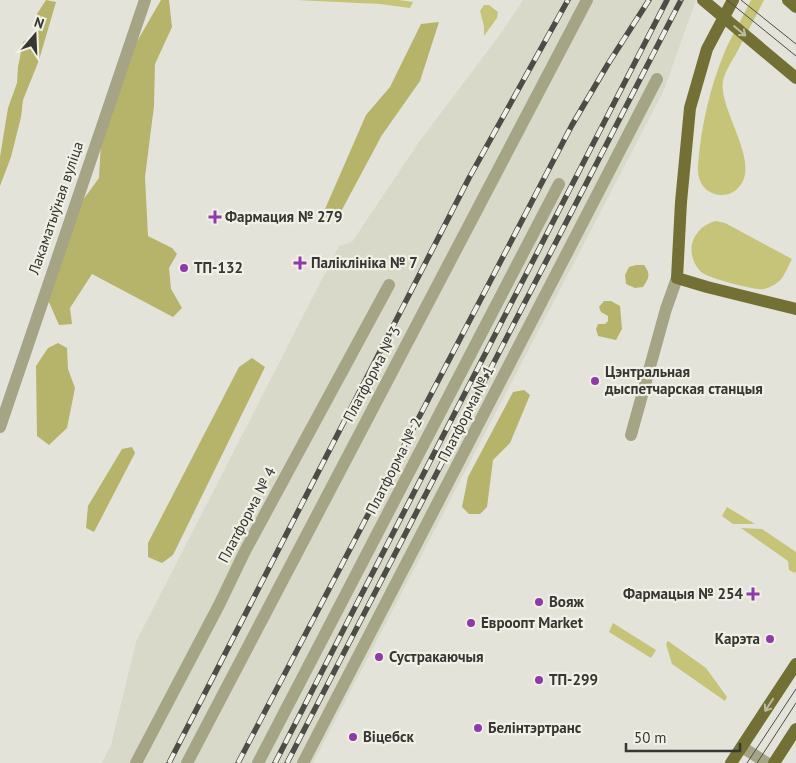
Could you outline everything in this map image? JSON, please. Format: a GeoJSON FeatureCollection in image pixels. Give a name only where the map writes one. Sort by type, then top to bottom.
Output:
{"type":"FeatureCollection","features":[{"type":"Feature","properties":{"kind":"main road"},"geometry":{"type":"LineString","coordinates":[[702,0],[796,78]]}},
{"type":"Feature","properties":{"kind":"main road"},"geometry":{"type":"LineString","coordinates":[[733,0],[706,48],[690,108],[681,202],[677,278],[796,309]]}},
{"type":"Feature","properties":{"kind":"main road"},"geometry":{"type":"LineString","coordinates":[[788,0],[796,7]]}},
{"type":"Feature","properties":{"kind":"main road"},"geometry":{"type":"LineString","coordinates":[[731,763],[796,664]]}},
{"type":"Feature","properties":{"kind":"main road"},"geometry":{"type":"LineString","coordinates":[[774,763],[796,730]]}},
{"type":"Feature","properties":{"kind":"street","name":"Лакаматыўная вуліца"},"geometry":{"type":"LineString","coordinates":[[0,427],[145,0]]}},
{"type":"Feature","properties":{"kind":"street","name":"Платформа № 3"},"geometry":{"type":"LineString","coordinates":[[187,763],[587,0]]}},
{"type":"Feature","properties":{"kind":"street","name":"Платформа № 1"},"geometry":{"type":"LineString","coordinates":[[303,763],[657,80]]}},
{"type":"Feature","properties":{"kind":"street","name":"Платформа № 2"},"geometry":{"type":"LineString","coordinates":[[258,763],[559,184]]}},
{"type":"Feature","properties":{"kind":"street"},"geometry":{"type":"LineString","coordinates":[[631,434],[666,309],[677,278]]}},
{"type":"Feature","properties":{"kind":"street","name":"Платформа № 4"},"geometry":{"type":"LineString","coordinates":[[136,763],[219,605],[245,551],[389,284]]}},
{"type":"Feature","properties":{"kind":"street"},"geometry":{"type":"LineString","coordinates":[[742,746],[767,763]]}},
{"type":"Feature","properties":{"kind":"shaded area"},"geometry":{"type":"Polygon","coordinates":[[[46,0],[56,2],[39,60],[23,100],[21,117],[11,157],[0,186],[0,157],[8,108],[17,83],[23,42],[34,35],[37,25],[37,14],[46,0]]]}},
{"type":"Feature","properties":{"kind":"shaded area"},"geometry":{"type":"Polygon","coordinates":[[[161,0],[169,0],[172,27],[155,64],[154,106],[145,177],[148,236],[172,248],[177,254],[169,268],[171,289],[182,308],[173,317],[92,274],[70,308],[72,324],[59,325],[48,300],[80,204],[99,178],[102,123],[128,57],[161,0]]]}},
{"type":"Feature","properties":{"kind":"shaded area"},"geometry":{"type":"Polygon","coordinates":[[[296,0],[399,0],[413,2],[410,8],[380,4],[296,0]]]}},
{"type":"Feature","properties":{"kind":"shaded area"},"geometry":{"type":"Polygon","coordinates":[[[523,0],[696,0],[664,90],[313,763],[102,763],[111,745],[136,642],[339,246],[352,242],[419,142],[499,36],[523,0]]]}},
{"type":"Feature","properties":{"kind":"shaded area"},"geometry":{"type":"Polygon","coordinates":[[[751,0],[764,0],[728,67],[723,81],[723,93],[746,166],[744,179],[733,192],[720,195],[714,194],[705,189],[700,181],[698,165],[701,136],[707,107],[720,65],[728,44],[751,0]]]}},
{"type":"Feature","properties":{"kind":"shaded area"},"geometry":{"type":"Polygon","coordinates":[[[484,5],[489,5],[498,12],[497,18],[484,36],[484,26],[480,11],[484,5]]]}},
{"type":"Feature","properties":{"kind":"shaded area"},"geometry":{"type":"Polygon","coordinates":[[[439,22],[420,81],[382,135],[337,219],[322,216],[366,115],[390,87],[421,24],[439,22]]]}},
{"type":"Feature","properties":{"kind":"shaded area"},"geometry":{"type":"Polygon","coordinates":[[[716,221],[725,223],[792,259],[780,280],[769,287],[759,289],[722,281],[701,272],[695,265],[692,257],[693,242],[701,229],[716,221]]]}},
{"type":"Feature","properties":{"kind":"shaded area"},"geometry":{"type":"Polygon","coordinates":[[[644,265],[648,271],[648,278],[643,287],[635,288],[626,284],[625,275],[629,267],[644,265]]]}},
{"type":"Feature","properties":{"kind":"shaded area"},"geometry":{"type":"Polygon","coordinates":[[[604,301],[611,301],[620,306],[622,329],[616,340],[598,336],[596,329],[598,324],[605,324],[608,321],[608,316],[601,312],[599,307],[604,301]]]}},
{"type":"Feature","properties":{"kind":"shaded area"},"geometry":{"type":"Polygon","coordinates":[[[58,343],[67,348],[68,369],[75,388],[67,428],[49,445],[37,436],[36,366],[48,348],[58,343]]]}},
{"type":"Feature","properties":{"kind":"shaded area"},"geometry":{"type":"Polygon","coordinates":[[[252,358],[265,367],[173,555],[162,563],[148,557],[148,543],[239,367],[252,358]]]}},
{"type":"Feature","properties":{"kind":"shaded area"},"geometry":{"type":"Polygon","coordinates":[[[524,390],[530,395],[510,443],[493,460],[487,507],[480,514],[469,514],[462,507],[468,477],[513,392],[524,390]]]}},
{"type":"Feature","properties":{"kind":"shaded area"},"geometry":{"type":"Polygon","coordinates":[[[132,447],[135,453],[94,532],[86,528],[88,506],[122,449],[132,447]]]}},
{"type":"Feature","properties":{"kind":"shaded area"},"geometry":{"type":"Polygon","coordinates":[[[727,507],[755,524],[733,524],[722,516],[727,507]]]}},
{"type":"Feature","properties":{"kind":"shaded area"},"geometry":{"type":"Polygon","coordinates":[[[741,528],[762,529],[796,552],[795,573],[789,570],[788,561],[741,528]]]}},
{"type":"Feature","properties":{"kind":"shaded area"},"geometry":{"type":"Polygon","coordinates":[[[613,623],[656,650],[651,658],[609,632],[613,623]]]}},
{"type":"Feature","properties":{"kind":"shaded area"},"geometry":{"type":"Polygon","coordinates":[[[668,641],[706,668],[727,697],[725,701],[672,664],[666,644],[668,641]]]}},
{"type":"Feature","properties":{"kind":"tram line"},"geometry":{"type":"LineString","coordinates":[[727,0],[796,56]]}},
{"type":"Feature","properties":{"kind":"tram line"},"geometry":{"type":"LineString","coordinates":[[741,0],[796,44]]}},
{"type":"Feature","properties":{"kind":"tram line"},"geometry":{"type":"LineString","coordinates":[[747,763],[796,689]]}},
{"type":"Feature","properties":{"kind":"tram line"},"geometry":{"type":"LineString","coordinates":[[757,763],[796,703]]}},
{"type":"Feature","properties":{"kind":"railway"},"geometry":{"type":"LineString","coordinates":[[169,763],[469,178],[568,0]]}},
{"type":"Feature","properties":{"kind":"railway"},"geometry":{"type":"LineString","coordinates":[[238,763],[572,125],[649,0]]}},
{"type":"Feature","properties":{"kind":"railway"},"geometry":{"type":"LineString","coordinates":[[275,763],[667,0]]}},
{"type":"Feature","properties":{"kind":"railway"},"geometry":{"type":"LineString","coordinates":[[287,763],[681,0]]}},
{"type":"Feature","properties":{"kind":"place","name":"Фармация № 279"},"geometry":{"type":"Point","coordinates":[215,217]}},
{"type":"Feature","properties":{"kind":"place","name":"Паліклініка № 7"},"geometry":{"type":"Point","coordinates":[300,263]}},
{"type":"Feature","properties":{"kind":"place","name":"ТП-132"},"geometry":{"type":"Point","coordinates":[184,268]}},
{"type":"Feature","properties":{"kind":"place","name":"Цэнтральная дыспетчарская станцыя"},"geometry":{"type":"Point","coordinates":[595,381]}},
{"type":"Feature","properties":{"kind":"place","name":"Фармацыя № 254"},"geometry":{"type":"Point","coordinates":[753,594]}},
{"type":"Feature","properties":{"kind":"place","name":"Вояж"},"geometry":{"type":"Point","coordinates":[539,602]}},
{"type":"Feature","properties":{"kind":"place","name":"Евроопт Market"},"geometry":{"type":"Point","coordinates":[471,623]}},
{"type":"Feature","properties":{"kind":"place","name":"Карэта"},"geometry":{"type":"Point","coordinates":[770,639]}},
{"type":"Feature","properties":{"kind":"place","name":"Сустракаючыя"},"geometry":{"type":"Point","coordinates":[379,657]}},
{"type":"Feature","properties":{"kind":"place","name":"ТП-299"},"geometry":{"type":"Point","coordinates":[539,680]}},
{"type":"Feature","properties":{"kind":"place","name":"Белінтэртранс"},"geometry":{"type":"Point","coordinates":[478,728]}},
{"type":"Feature","properties":{"kind":"place","name":"Віцебск"},"geometry":{"type":"Point","coordinates":[353,737]}}]}
